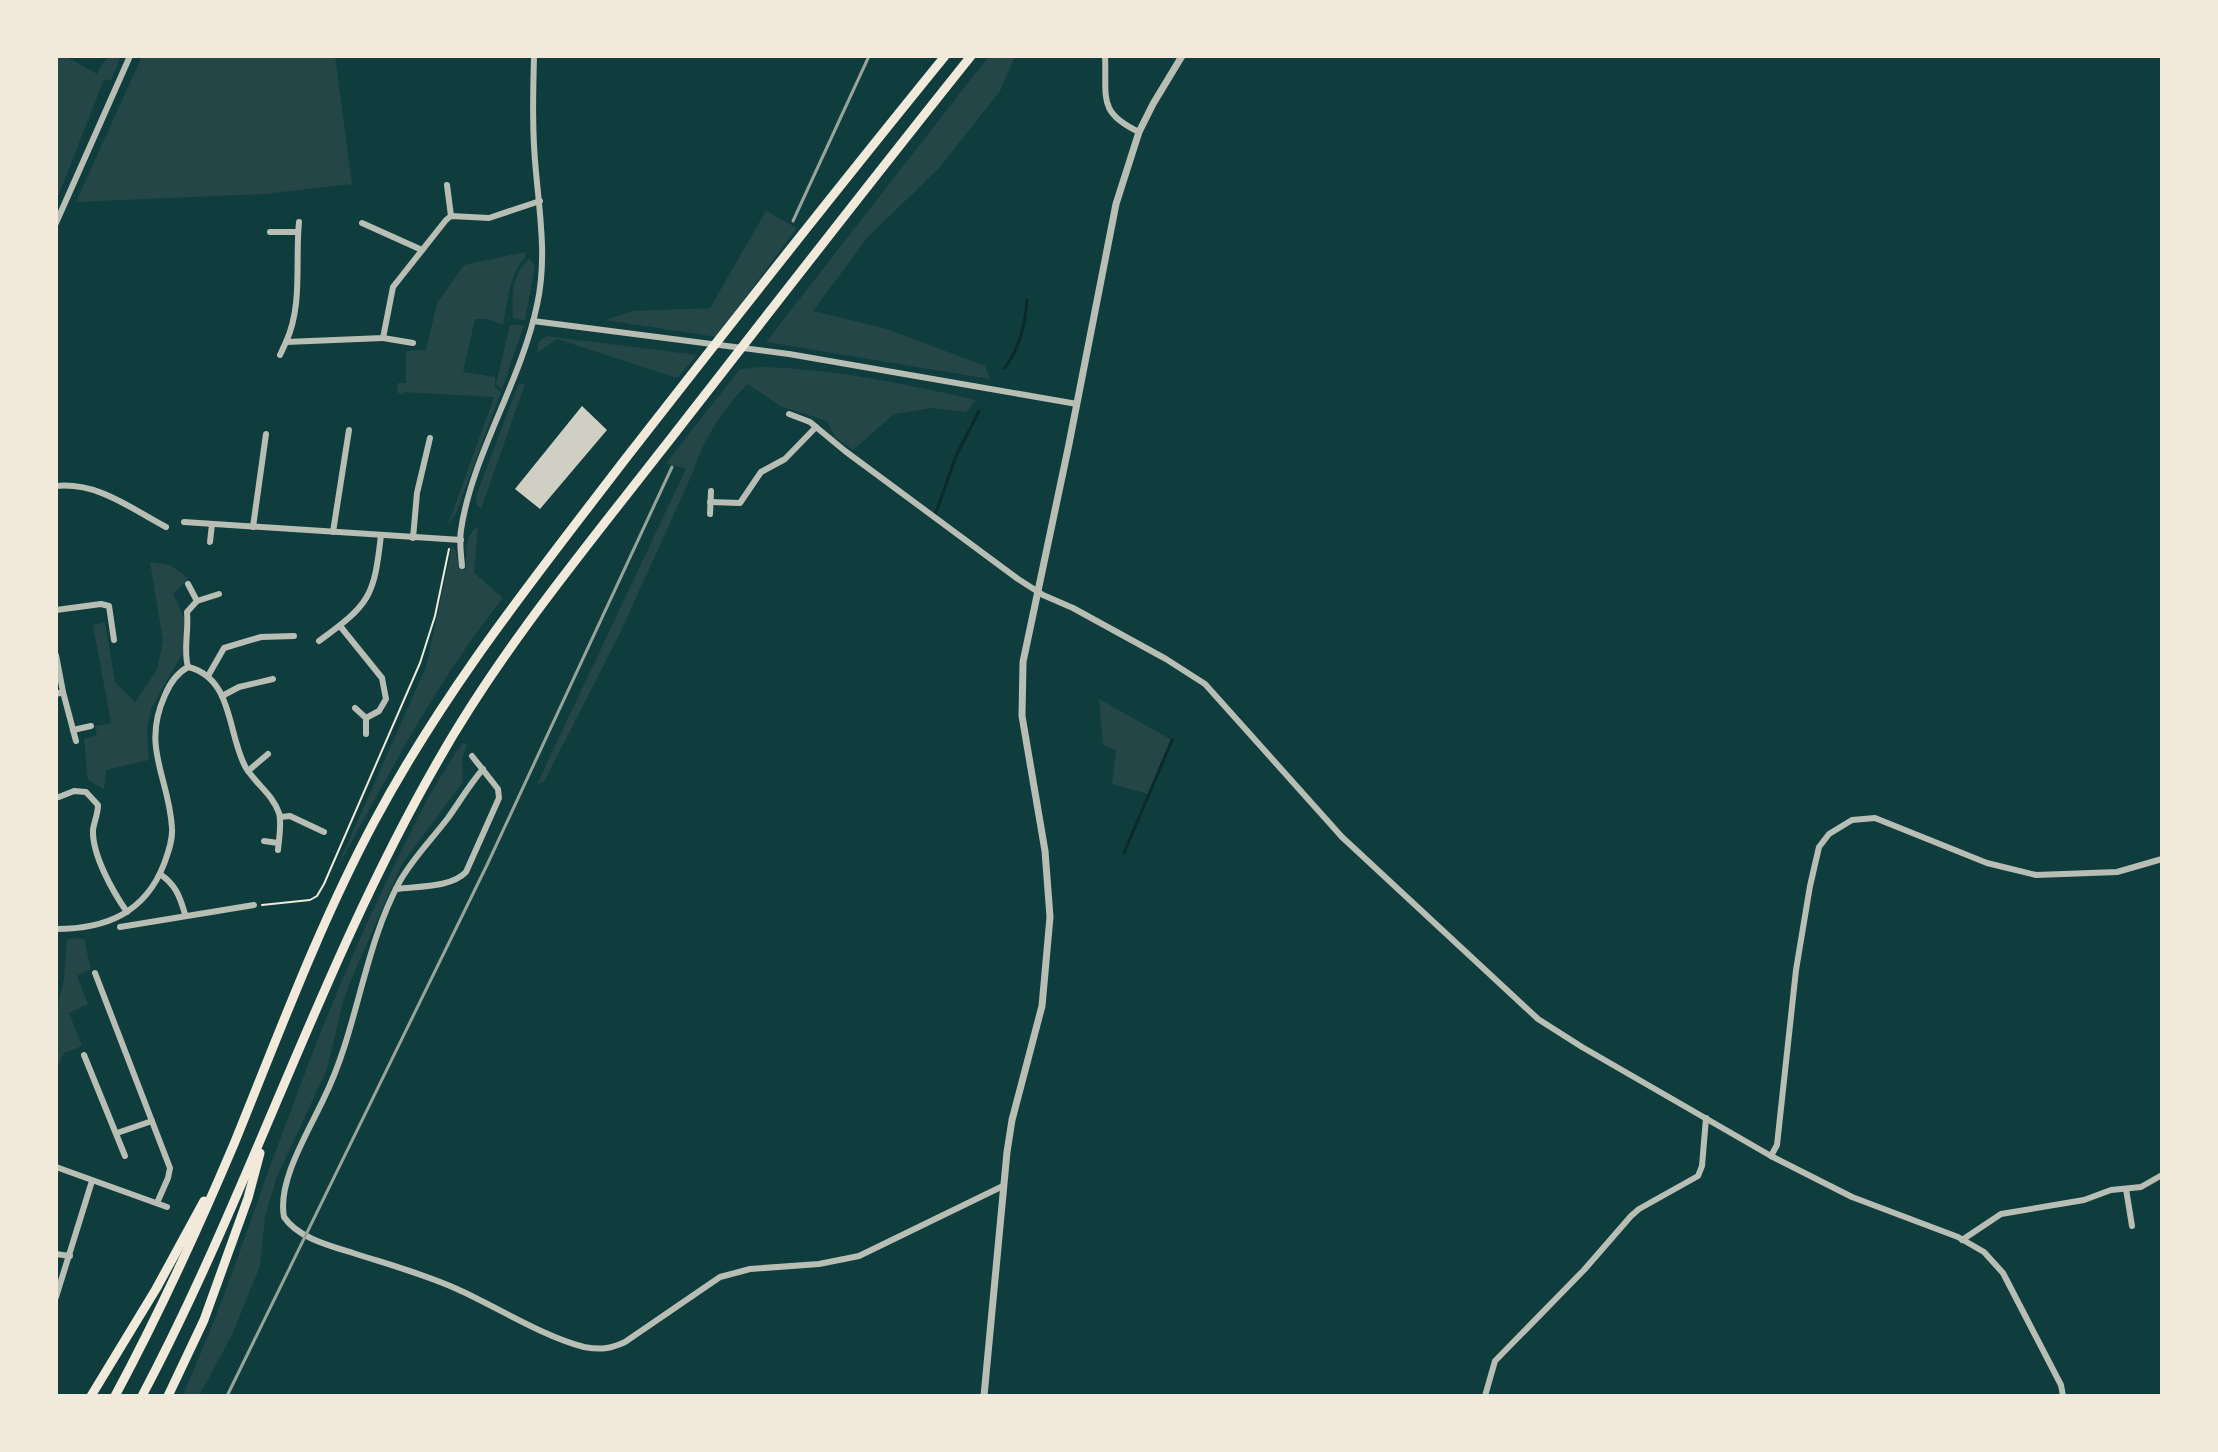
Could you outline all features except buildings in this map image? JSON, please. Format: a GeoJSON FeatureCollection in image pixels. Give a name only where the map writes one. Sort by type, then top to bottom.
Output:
{"type":"FeatureCollection","features":[{"type":"Feature","properties":{"kind":"highway"},"geometry":{"type":"LineString","coordinates":[[115,1396],[178,1270],[345,879],[444,702],[509,610],[682,386],[945,56]]}},
{"type":"Feature","properties":{"kind":"highway"},"geometry":{"type":"LineString","coordinates":[[142,1396],[204,1271],[396,837],[438,760],[539,607],[971,56]]}},
{"type":"Feature","properties":{"kind":"highway"},"geometry":{"type":"LineString","coordinates":[[168,1396],[204,1320],[248,1198],[266,1127]]}},
{"type":"Feature","properties":{"kind":"highway"},"geometry":{"type":"LineString","coordinates":[[91,1396],[137,1322],[222,1170]]}},
{"type":"Feature","properties":{"kind":"street"},"geometry":{"type":"LineString","coordinates":[[56,223],[130,56]]}},
{"type":"Feature","properties":{"kind":"street"},"geometry":{"type":"LineString","coordinates":[[462,566],[461,540],[465,514],[479,468],[509,395],[533,321],[542,278],[540,201],[534,145],[534,56]]}},
{"type":"Feature","properties":{"kind":"street"},"geometry":{"type":"LineString","coordinates":[[1105,56],[1106,103],[1109,111],[1123,125],[1139,132]]}},
{"type":"Feature","properties":{"kind":"street"},"geometry":{"type":"LineString","coordinates":[[984,1396],[1012,1120],[1042,1006],[1047,964],[1049,883],[1022,716],[1023,662],[1116,204],[1139,132],[1182,56]]}},
{"type":"Feature","properties":{"kind":"street"},"geometry":{"type":"LineString","coordinates":[[383,338],[393,287],[451,216],[447,185]]}},
{"type":"Feature","properties":{"kind":"street"},"geometry":{"type":"LineString","coordinates":[[451,216],[489,218],[540,201]]}},
{"type":"Feature","properties":{"kind":"street"},"geometry":{"type":"LineString","coordinates":[[280,355],[292,323],[299,274],[299,222]]}},
{"type":"Feature","properties":{"kind":"street"},"geometry":{"type":"LineString","coordinates":[[362,223],[422,250]]}},
{"type":"Feature","properties":{"kind":"street"},"geometry":{"type":"LineString","coordinates":[[270,232],[298,232]]}},
{"type":"Feature","properties":{"kind":"street"},"geometry":{"type":"LineString","coordinates":[[533,321],[789,354],[1077,404]]}},
{"type":"Feature","properties":{"kind":"street"},"geometry":{"type":"LineString","coordinates":[[286,342],[383,338],[413,343]]}},
{"type":"Feature","properties":{"kind":"street"},"geometry":{"type":"LineString","coordinates":[[789,414],[816,427],[997,565],[1205,684],[1342,837],[1538,1019],[1771,1156],[1852,1197],[1962,1240],[1984,1252],[2003,1273],[2061,1385],[2063,1396]]}},
{"type":"Feature","properties":{"kind":"street"},"geometry":{"type":"LineString","coordinates":[[710,502],[740,503],[761,472],[785,459],[816,427]]}},
{"type":"Feature","properties":{"kind":"street"},"geometry":{"type":"LineString","coordinates":[[333,532],[349,430]]}},
{"type":"Feature","properties":{"kind":"street"},"geometry":{"type":"LineString","coordinates":[[253,527],[266,434]]}},
{"type":"Feature","properties":{"kind":"street"},"geometry":{"type":"LineString","coordinates":[[413,538],[417,493],[430,438]]}},
{"type":"Feature","properties":{"kind":"street"},"geometry":{"type":"LineString","coordinates":[[56,486],[75,484],[96,489],[166,527]]}},
{"type":"Feature","properties":{"kind":"street"},"geometry":{"type":"LineString","coordinates":[[710,514],[711,491]]}},
{"type":"Feature","properties":{"kind":"street"},"geometry":{"type":"LineString","coordinates":[[184,522],[461,540]]}},
{"type":"Feature","properties":{"kind":"street"},"geometry":{"type":"LineString","coordinates":[[210,542],[212,524]]}},
{"type":"Feature","properties":{"kind":"street"},"geometry":{"type":"LineString","coordinates":[[319,641],[340,626],[372,591],[381,535]]}},
{"type":"Feature","properties":{"kind":"street"},"geometry":{"type":"LineString","coordinates":[[188,584],[197,601]]}},
{"type":"Feature","properties":{"kind":"street"},"geometry":{"type":"LineString","coordinates":[[188,667],[185,656],[187,612],[197,601],[219,594]]}},
{"type":"Feature","properties":{"kind":"street"},"geometry":{"type":"LineString","coordinates":[[56,610],[101,604],[109,606],[114,640]]}},
{"type":"Feature","properties":{"kind":"street"},"geometry":{"type":"LineString","coordinates":[[340,626],[382,678],[386,699],[379,711],[366,718]]}},
{"type":"Feature","properties":{"kind":"street"},"geometry":{"type":"LineString","coordinates":[[208,676],[224,648],[261,637],[294,636]]}},
{"type":"Feature","properties":{"kind":"street"},"geometry":{"type":"LineString","coordinates":[[56,655],[59,693],[76,741]]}},
{"type":"Feature","properties":{"kind":"street"},"geometry":{"type":"LineString","coordinates":[[188,667],[208,676],[218,687],[239,755],[276,805],[280,817],[278,846],[264,841]]}},
{"type":"Feature","properties":{"kind":"street"},"geometry":{"type":"LineString","coordinates":[[56,929],[94,926],[127,912],[138,904],[160,874],[169,852],[172,830],[154,729],[167,688],[180,671],[188,667]]}},
{"type":"Feature","properties":{"kind":"street"},"geometry":{"type":"LineString","coordinates":[[222,696],[239,687],[273,679]]}},
{"type":"Feature","properties":{"kind":"street"},"geometry":{"type":"LineString","coordinates":[[355,708],[366,718],[366,734]]}},
{"type":"Feature","properties":{"kind":"street"},"geometry":{"type":"LineString","coordinates":[[73,730],[91,726]]}},
{"type":"Feature","properties":{"kind":"street"},"geometry":{"type":"LineString","coordinates":[[248,771],[268,754]]}},
{"type":"Feature","properties":{"kind":"street"},"geometry":{"type":"LineString","coordinates":[[396,889],[449,881],[466,872],[499,798],[498,789],[472,756]]}},
{"type":"Feature","properties":{"kind":"street"},"geometry":{"type":"LineString","coordinates":[[483,769],[416,857],[396,889],[370,958],[341,1057],[302,1141],[284,1196],[284,1217],[295,1230],[349,1252],[454,1287],[580,1346],[599,1350],[611,1349],[625,1342],[720,1277],[750,1269],[829,1263],[859,1256],[1003,1186]]}},
{"type":"Feature","properties":{"kind":"street"},"geometry":{"type":"LineString","coordinates":[[59,797],[74,791],[86,792],[98,805],[93,832],[97,851],[113,893],[127,912]]}},
{"type":"Feature","properties":{"kind":"street"},"geometry":{"type":"LineString","coordinates":[[280,817],[290,816],[324,832]]}},
{"type":"Feature","properties":{"kind":"street"},"geometry":{"type":"LineString","coordinates":[[1771,1156],[1777,1145],[1796,970],[1810,886],[1819,847],[1829,834],[1852,820],[1875,818],[1987,863],[2036,875],[2117,872],[2162,859]]}},
{"type":"Feature","properties":{"kind":"street"},"geometry":{"type":"LineString","coordinates":[[160,874],[171,882],[180,896],[185,914]]}},
{"type":"Feature","properties":{"kind":"street"},"geometry":{"type":"LineString","coordinates":[[120,927],[254,905]]}},
{"type":"Feature","properties":{"kind":"street"},"geometry":{"type":"LineString","coordinates":[[95,973],[170,1168],[157,1203]]}},
{"type":"Feature","properties":{"kind":"street"},"geometry":{"type":"LineString","coordinates":[[84,1055],[125,1156]]}},
{"type":"Feature","properties":{"kind":"street"},"geometry":{"type":"LineString","coordinates":[[1485,1396],[1495,1361],[1584,1270],[1631,1216],[1698,1176],[1702,1166],[1706,1118]]}},
{"type":"Feature","properties":{"kind":"street"},"geometry":{"type":"LineString","coordinates":[[117,1133],[152,1121]]}},
{"type":"Feature","properties":{"kind":"street"},"geometry":{"type":"LineString","coordinates":[[56,1167],[167,1207]]}},
{"type":"Feature","properties":{"kind":"street"},"geometry":{"type":"LineString","coordinates":[[1962,1240],[2001,1214],[2084,1200],[2111,1190],[2141,1187],[2162,1175]]}},
{"type":"Feature","properties":{"kind":"street"},"geometry":{"type":"LineString","coordinates":[[56,1297],[92,1181]]}},
{"type":"Feature","properties":{"kind":"street"},"geometry":{"type":"LineString","coordinates":[[2126,1189],[2132,1226]]}},
{"type":"Feature","properties":{"kind":"street"},"geometry":{"type":"LineString","coordinates":[[56,1254],[70,1256]]}},
{"type":"Feature","properties":{"kind":"path"},"geometry":{"type":"LineString","coordinates":[[254,905],[310,900],[317,896],[324,884],[420,663],[435,616],[451,540]]}},
{"type":"Feature","properties":{"kind":"shaded area"},"geometry":{"type":"Polygon","coordinates":[[[56,56],[65,56],[97,74],[106,60],[121,56],[111,81],[104,79],[56,202],[56,56]]]}},
{"type":"Feature","properties":{"kind":"shaded area"},"geometry":{"type":"Polygon","coordinates":[[[142,56],[335,56],[352,184],[264,194],[76,202],[142,56]]]}},
{"type":"Feature","properties":{"kind":"shaded area"},"geometry":{"type":"Polygon","coordinates":[[[989,56],[1015,56],[1000,91],[939,168],[867,238],[813,311],[887,329],[985,366],[990,379],[766,342],[989,56]]]}},
{"type":"Feature","properties":{"kind":"shaded area"},"geometry":{"type":"Polygon","coordinates":[[[766,211],[797,228],[716,337],[605,320],[633,311],[710,308],[766,211]]]}},
{"type":"Feature","properties":{"kind":"shaded area"},"geometry":{"type":"Polygon","coordinates":[[[525,252],[513,280],[503,325],[488,319],[475,319],[463,372],[495,377],[495,387],[501,392],[457,511],[448,525],[494,397],[404,392],[402,395],[397,392],[398,383],[406,383],[406,351],[426,350],[437,303],[464,265],[525,252]]]}},
{"type":"Feature","properties":{"kind":"shaded area"},"geometry":{"type":"Polygon","coordinates":[[[529,259],[535,265],[525,320],[513,318],[516,279],[529,259]]]}},
{"type":"Feature","properties":{"kind":"shaded area"},"geometry":{"type":"Polygon","coordinates":[[[510,325],[524,325],[502,389],[496,384],[510,325]]]}},
{"type":"Feature","properties":{"kind":"shaded area"},"geometry":{"type":"Polygon","coordinates":[[[546,336],[697,355],[677,378],[557,339],[537,353],[539,342],[546,336]]]}},
{"type":"Feature","properties":{"kind":"shaded area"},"geometry":{"type":"Polygon","coordinates":[[[762,367],[843,374],[976,400],[966,412],[932,408],[894,414],[853,450],[835,437],[827,421],[780,406],[748,384],[708,436],[621,631],[544,782],[537,784],[686,469],[666,463],[740,369],[762,367]]]}},
{"type":"Feature","properties":{"kind":"shaded area"},"geometry":{"type":"Polygon","coordinates":[[[519,383],[525,384],[481,509],[476,504],[477,493],[519,383]]]}},
{"type":"Feature","properties":{"kind":"shaded area"},"geometry":{"type":"Polygon","coordinates":[[[478,526],[474,573],[503,598],[433,697],[334,874],[426,667],[452,547],[456,551],[459,568],[466,570],[468,540],[478,526]]]}},
{"type":"Feature","properties":{"kind":"shaded area"},"geometry":{"type":"Polygon","coordinates":[[[150,562],[170,565],[188,578],[173,594],[185,620],[186,647],[151,709],[147,728],[149,760],[106,770],[104,789],[88,780],[84,739],[97,735],[95,726],[111,723],[93,625],[105,622],[115,682],[135,702],[157,670],[163,641],[150,562]]]}},
{"type":"Feature","properties":{"kind":"shaded area"},"geometry":{"type":"Polygon","coordinates":[[[1099,699],[1172,740],[1149,794],[1112,784],[1116,750],[1103,745],[1099,699]]]}},
{"type":"Feature","properties":{"kind":"shaded area"},"geometry":{"type":"Polygon","coordinates":[[[463,743],[467,744],[462,758],[463,782],[402,864],[354,973],[343,1002],[327,1069],[276,1179],[265,1217],[260,1266],[232,1335],[199,1396],[182,1396],[222,1301],[301,1083],[349,964],[411,832],[463,743]]]}},
{"type":"Feature","properties":{"kind":"shaded area"},"geometry":{"type":"Polygon","coordinates":[[[84,939],[91,969],[77,976],[88,1004],[69,1013],[82,1046],[64,1053],[56,1070],[56,1013],[64,979],[67,940],[84,939]]]}},
{"type":"Feature","properties":{"kind":"waterway"},"geometry":{"type":"LineString","coordinates":[[1005,368],[1021,336],[1027,300]]}},
{"type":"Feature","properties":{"kind":"waterway"},"geometry":{"type":"LineString","coordinates":[[934,518],[956,456],[979,411]]}},
{"type":"Feature","properties":{"kind":"waterway"},"geometry":{"type":"LineString","coordinates":[[1124,853],[1172,740]]}},
{"type":"Feature","properties":{"kind":"railway"},"geometry":{"type":"LineString","coordinates":[[793,221],[869,56]]}},
{"type":"Feature","properties":{"kind":"railway"},"geometry":{"type":"LineString","coordinates":[[227,1396],[487,865],[672,467]]}}]}
